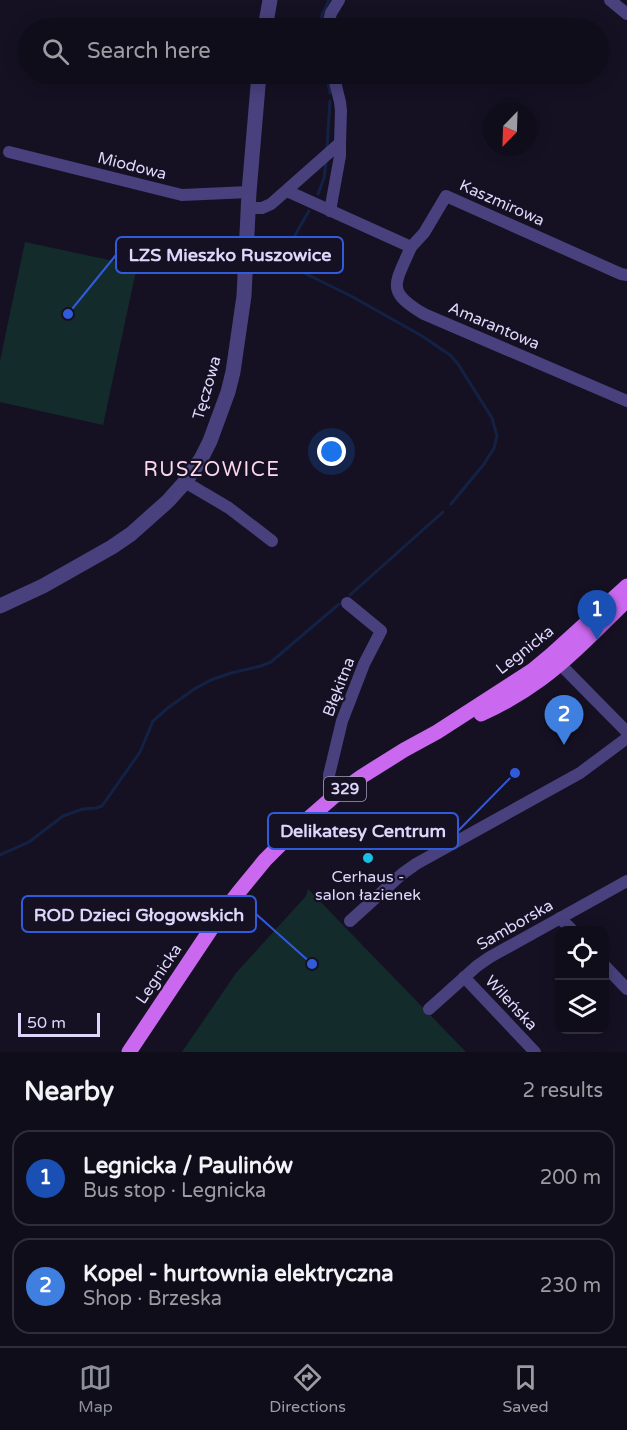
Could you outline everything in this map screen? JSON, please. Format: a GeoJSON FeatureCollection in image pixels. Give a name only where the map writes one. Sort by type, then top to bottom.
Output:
{"type":"FeatureCollection","features":[{"type":"Feature","properties":{"kind":"main road","name":"Legnicka"},"geometry":{"type":"LineString","coordinates":[[129,1052],[213,926],[265,860],[293,832],[332,798],[404,750],[437,732],[473,718],[511,699],[540,680],[555,659],[627,586]]}},
{"type":"Feature","properties":{"kind":"main road","name":"Legnicka"},"geometry":{"type":"LineString","coordinates":[[555,659],[627,600]]}},
{"type":"Feature","properties":{"kind":"street"},"geometry":{"type":"LineString","coordinates":[[267,18],[270,0]]}},
{"type":"Feature","properties":{"kind":"street"},"geometry":{"type":"LineString","coordinates":[[330,18],[339,0]]}},
{"type":"Feature","properties":{"kind":"street"},"geometry":{"type":"LineString","coordinates":[[610,0],[627,14]]}},
{"type":"Feature","properties":{"kind":"street","name":"Tęczowa"},"geometry":{"type":"LineString","coordinates":[[0,606],[43,586],[131,534],[168,501],[185,482],[210,441],[233,372],[244,296],[249,192],[258,84]]}},
{"type":"Feature","properties":{"kind":"street"},"geometry":{"type":"LineString","coordinates":[[330,211],[340,156],[340,102],[336,84]]}},
{"type":"Feature","properties":{"kind":"street"},"geometry":{"type":"LineString","coordinates":[[249,208],[262,208],[271,204],[340,143]]}},
{"type":"Feature","properties":{"kind":"street","name":"Miodowa"},"geometry":{"type":"LineString","coordinates":[[9,152],[182,195],[249,192]]}},
{"type":"Feature","properties":{"kind":"street"},"geometry":{"type":"LineString","coordinates":[[287,191],[411,247]]}},
{"type":"Feature","properties":{"kind":"street","name":"Kaszmirowa"},"geometry":{"type":"LineString","coordinates":[[411,247],[424,234],[446,196],[627,275]]}},
{"type":"Feature","properties":{"kind":"street","name":"Amarantowa"},"geometry":{"type":"LineString","coordinates":[[411,247],[396,285],[401,298],[408,305],[424,314],[627,401]]}},
{"type":"Feature","properties":{"kind":"street"},"geometry":{"type":"LineString","coordinates":[[185,482],[229,508],[272,541]]}},
{"type":"Feature","properties":{"kind":"street","name":"Błękitna"},"geometry":{"type":"LineString","coordinates":[[332,798],[328,775],[342,721],[364,664],[381,631],[347,603]]}},
{"type":"Feature","properties":{"kind":"street"},"geometry":{"type":"LineString","coordinates":[[555,659],[627,732]]}},
{"type":"Feature","properties":{"kind":"street"},"geometry":{"type":"LineString","coordinates":[[350,921],[416,864],[580,773],[627,738]]}},
{"type":"Feature","properties":{"kind":"street","name":"Samborska"},"geometry":{"type":"LineString","coordinates":[[429,1009],[490,957],[627,881]]}},
{"type":"Feature","properties":{"kind":"street"},"geometry":{"type":"LineString","coordinates":[[560,918],[568,926]]}},
{"type":"Feature","properties":{"kind":"street"},"geometry":{"type":"LineString","coordinates":[[609,970],[627,989]]}},
{"type":"Feature","properties":{"kind":"street","name":"Wileńska"},"geometry":{"type":"LineString","coordinates":[[464,977],[535,1052]]}},
{"type":"Feature","properties":{"kind":"green space"},"geometry":{"type":"Polygon","coordinates":[[[25,242],[137,266],[103,425],[0,402],[0,361],[25,242]]]}},
{"type":"Feature","properties":{"kind":"green space"},"geometry":{"type":"Polygon","coordinates":[[[308,889],[466,1052],[182,1052],[236,973],[306,896],[308,889]]]}},
{"type":"Feature","properties":{"kind":"waterway"},"geometry":{"type":"LineString","coordinates":[[321,18],[329,0]]}},
{"type":"Feature","properties":{"kind":"waterway"},"geometry":{"type":"LineString","coordinates":[[328,84],[330,93]]}},
{"type":"Feature","properties":{"kind":"waterway"},"geometry":{"type":"LineString","coordinates":[[327,147],[330,101]]}},
{"type":"Feature","properties":{"kind":"waterway"},"geometry":{"type":"LineString","coordinates":[[318,194],[324,178],[326,163]]}},
{"type":"Feature","properties":{"kind":"waterway"},"geometry":{"type":"LineString","coordinates":[[309,211],[291,246],[289,253],[292,267],[351,296],[422,336],[450,355],[492,418],[497,436],[494,448],[484,464],[451,504]]}},
{"type":"Feature","properties":{"kind":"waterway"},"geometry":{"type":"LineString","coordinates":[[350,595],[443,512]]}},
{"type":"Feature","properties":{"kind":"waterway"},"geometry":{"type":"LineString","coordinates":[[0,855],[29,842],[63,816],[83,809],[102,806],[140,752],[153,721],[169,707],[211,680],[271,662],[339,604]]}},
{"type":"Feature","properties":{"kind":"place","name":"LZS Mieszko Ruszowice"},"geometry":{"type":"Point","coordinates":[68,314]}},
{"type":"Feature","properties":{"kind":"place","name":"Legnicka / Paulinów"},"geometry":{"type":"Point","coordinates":[597,640]}},
{"type":"Feature","properties":{"kind":"place","name":"Kopel - hurtownia elektryczna"},"geometry":{"type":"Point","coordinates":[564,745]}},
{"type":"Feature","properties":{"kind":"place","name":"Delikatesy Centrum"},"geometry":{"type":"Point","coordinates":[515,773]}},
{"type":"Feature","properties":{"kind":"place","name":"Cerhaus - salon łazienek"},"geometry":{"type":"Point","coordinates":[368,858]}},
{"type":"Feature","properties":{"kind":"place","name":"ROD Dzieci Głogowskich"},"geometry":{"type":"Point","coordinates":[312,964]}},
{"type":"Feature","properties":{"kind":"district","name":"RUSZOWICE"},"geometry":{"type":"Point","coordinates":[212,470]}}]}
